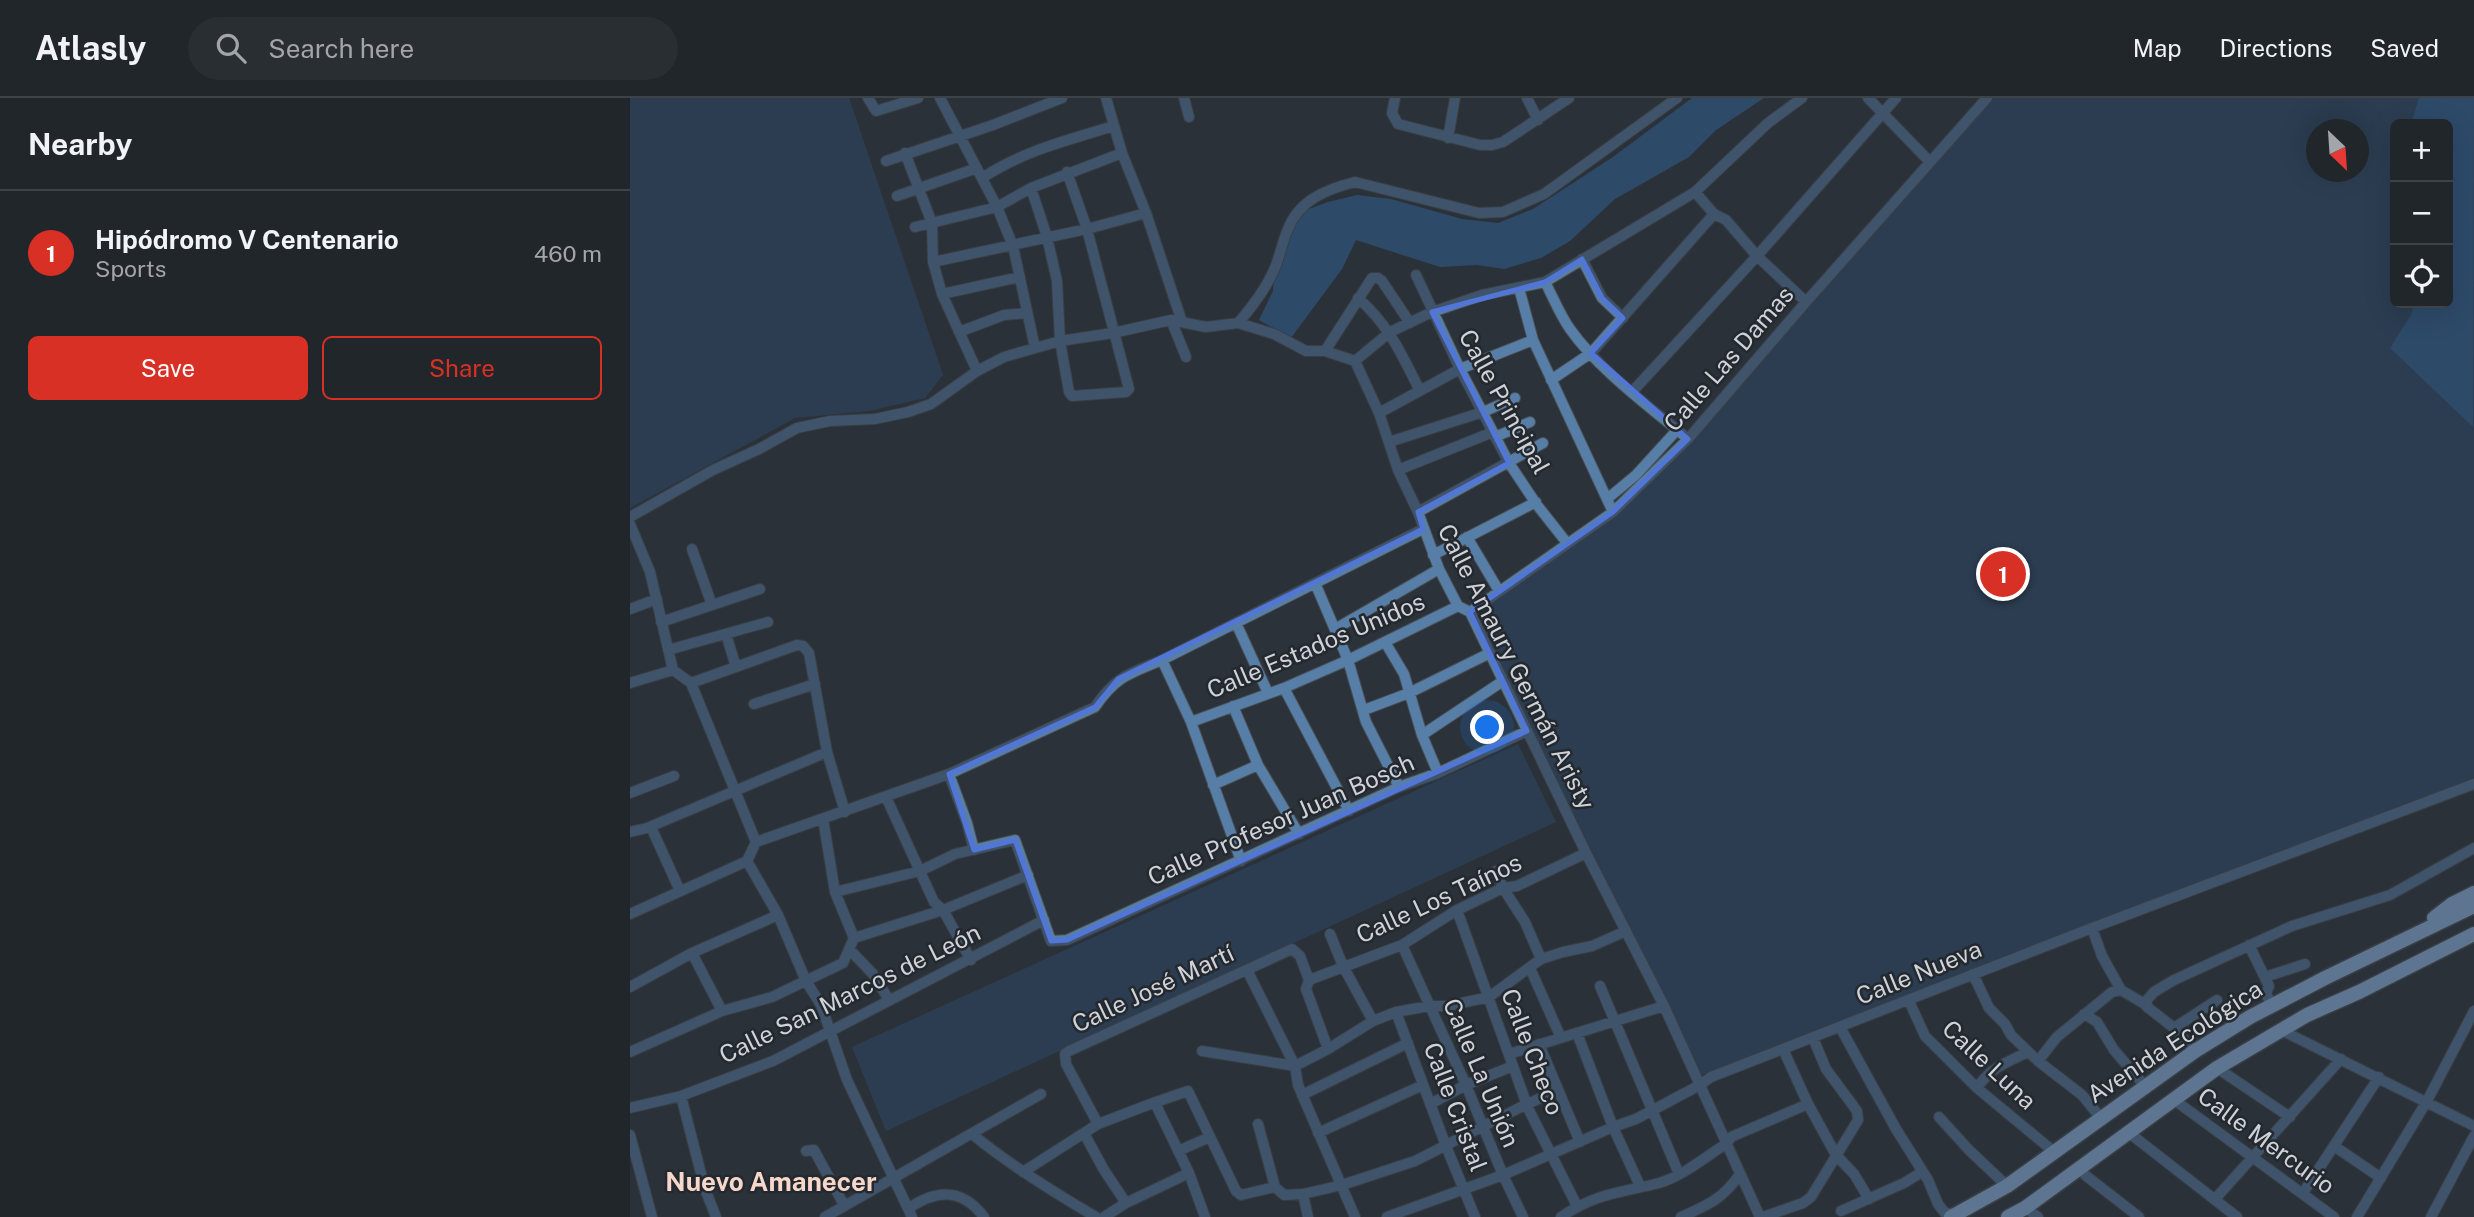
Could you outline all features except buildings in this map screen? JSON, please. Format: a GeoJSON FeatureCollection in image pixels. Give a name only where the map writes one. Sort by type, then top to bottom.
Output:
{"type":"FeatureCollection","features":[{"type":"Feature","properties":{"kind":"main road"},"geometry":{"type":"LineString","coordinates":[[2416,934],[2452,904],[2474,892]]}},
{"type":"Feature","properties":{"kind":"main road","name":"Avenida Ecológica"},"geometry":{"type":"LineString","coordinates":[[1953,1216],[2007,1186],[2195,1051],[2272,1006],[2474,906]]}},
{"type":"Feature","properties":{"kind":"main road","name":"Avenida Ecológica"},"geometry":{"type":"LineString","coordinates":[[2008,1217],[2025,1208],[2217,1068],[2307,1015],[2474,934]]}},
{"type":"Feature","properties":{"kind":"street"},"geometry":{"type":"LineString","coordinates":[[869,98],[876,111],[918,98]]}},
{"type":"Feature","properties":{"kind":"street"},"geometry":{"type":"LineString","coordinates":[[940,98],[997,207],[1013,246],[1035,348]]}},
{"type":"Feature","properties":{"kind":"street"},"geometry":{"type":"LineString","coordinates":[[886,161],[993,125],[1062,98]]}},
{"type":"Feature","properties":{"kind":"street"},"geometry":{"type":"LineString","coordinates":[[1105,98],[1122,153],[1146,213],[1186,357]]}},
{"type":"Feature","properties":{"kind":"street"},"geometry":{"type":"LineString","coordinates":[[1184,98],[1189,117]]}},
{"type":"Feature","properties":{"kind":"street"},"geometry":{"type":"LineString","coordinates":[[1395,98],[1392,113],[1398,124],[1480,145],[1503,142],[1569,98]]}},
{"type":"Feature","properties":{"kind":"street"},"geometry":{"type":"LineString","coordinates":[[1448,138],[1455,98]]}},
{"type":"Feature","properties":{"kind":"street"},"geometry":{"type":"LineString","coordinates":[[1527,98],[1538,120]]}},
{"type":"Feature","properties":{"kind":"street"},"geometry":{"type":"LineString","coordinates":[[1238,323],[1253,307],[1272,275],[1290,223],[1300,208],[1311,199],[1341,185],[1355,182],[1479,213],[1503,212],[1544,194],[1666,101],[1677,98]]}},
{"type":"Feature","properties":{"kind":"street"},"geometry":{"type":"LineString","coordinates":[[630,517],[713,470],[797,428],[830,421],[876,419],[908,412],[931,404],[1004,357],[1060,341],[1176,321],[1206,327],[1238,323],[1274,334],[1306,351],[1325,351],[1355,361],[1390,332],[1432,312],[1482,295],[1545,282],[1695,192],[1768,123],[1802,98]]}},
{"type":"Feature","properties":{"kind":"street"},"geometry":{"type":"LineString","coordinates":[[1868,98],[1930,162]]}},
{"type":"Feature","properties":{"kind":"street"},"geometry":{"type":"LineString","coordinates":[[1632,393],[1896,98]]}},
{"type":"Feature","properties":{"kind":"street","name":"Calle Las Damas"},"geometry":{"type":"LineString","coordinates":[[1470,612],[1613,512],[1688,439],[1987,98]]}},
{"type":"Feature","properties":{"kind":"street"},"geometry":{"type":"LineString","coordinates":[[897,196],[979,173],[1043,147],[1114,126]]}},
{"type":"Feature","properties":{"kind":"street"},"geometry":{"type":"LineString","coordinates":[[905,153],[932,223],[933,262],[942,294],[977,372]]}},
{"type":"Feature","properties":{"kind":"street"},"geometry":{"type":"LineString","coordinates":[[915,227],[997,207],[1067,172],[1122,153]]}},
{"type":"Feature","properties":{"kind":"street"},"geometry":{"type":"LineString","coordinates":[[1031,188],[1047,237],[1057,281],[1060,341],[1069,392],[1072,396],[1126,392],[1129,389],[1087,229],[1067,172]]}},
{"type":"Feature","properties":{"kind":"street"},"geometry":{"type":"LineString","coordinates":[[1695,192],[1714,214],[1726,220],[1757,256],[1806,302]]}},
{"type":"Feature","properties":{"kind":"street"},"geometry":{"type":"LineString","coordinates":[[933,262],[1087,229],[1146,213]]}},
{"type":"Feature","properties":{"kind":"street"},"geometry":{"type":"LineString","coordinates":[[1551,380],[1591,353],[1714,214]]}},
{"type":"Feature","properties":{"kind":"street"},"geometry":{"type":"LineString","coordinates":[[1582,259],[1602,298],[1623,317]]}},
{"type":"Feature","properties":{"kind":"street","name":"Calle Principal"},"geometry":{"type":"LineString","coordinates":[[1416,275],[1460,369],[1509,463],[1567,543]]}},
{"type":"Feature","properties":{"kind":"street"},"geometry":{"type":"LineString","coordinates":[[942,294],[1020,277]]}},
{"type":"Feature","properties":{"kind":"street"},"geometry":{"type":"LineString","coordinates":[[1325,351],[1372,278],[1378,278],[1409,323]]}},
{"type":"Feature","properties":{"kind":"street"},"geometry":{"type":"LineString","coordinates":[[1545,282],[1569,328],[1591,353],[1632,393],[1688,439]]}},
{"type":"Feature","properties":{"kind":"street"},"geometry":{"type":"LineString","coordinates":[[1519,288],[1533,340],[1613,512]]}},
{"type":"Feature","properties":{"kind":"street"},"geometry":{"type":"LineString","coordinates":[[1358,298],[1390,332],[1420,391]]}},
{"type":"Feature","properties":{"kind":"street"},"geometry":{"type":"LineString","coordinates":[[959,332],[1004,315],[1027,313]]}},
{"type":"Feature","properties":{"kind":"street"},"geometry":{"type":"LineString","coordinates":[[1379,413],[1460,369],[1533,340]]}},
{"type":"Feature","properties":{"kind":"street","name":"Calle Amaury Germán Aristy"},"geometry":{"type":"LineString","coordinates":[[1355,361],[1379,413],[1398,470],[1418,512],[1439,569],[1458,606],[1470,612],[1586,853],[1664,1006],[1762,1217]]}},
{"type":"Feature","properties":{"kind":"street"},"geometry":{"type":"LineString","coordinates":[[1388,442],[1483,412],[1515,398]]}},
{"type":"Feature","properties":{"kind":"street"},"geometry":{"type":"LineString","coordinates":[[1398,470],[1530,422]]}},
{"type":"Feature","properties":{"kind":"street"},"geometry":{"type":"LineString","coordinates":[[1607,499],[1636,475],[1676,430]]}},
{"type":"Feature","properties":{"kind":"street"},"geometry":{"type":"LineString","coordinates":[[1418,512],[1542,443]]}},
{"type":"Feature","properties":{"kind":"street"},"geometry":{"type":"LineString","coordinates":[[1433,555],[1536,502]]}},
{"type":"Feature","properties":{"kind":"street"},"geometry":{"type":"LineString","coordinates":[[630,524],[650,572],[673,670],[691,683],[756,842]]}},
{"type":"Feature","properties":{"kind":"street"},"geometry":{"type":"LineString","coordinates":[[630,913],[747,861],[756,842],[948,774],[1095,707],[1107,689],[1118,679],[1162,660],[1423,529]]}},
{"type":"Feature","properties":{"kind":"street"},"geometry":{"type":"LineString","coordinates":[[1467,537],[1499,591]]}},
{"type":"Feature","properties":{"kind":"street"},"geometry":{"type":"LineString","coordinates":[[692,549],[712,605]]}},
{"type":"Feature","properties":{"kind":"street"},"geometry":{"type":"LineString","coordinates":[[1335,629],[1439,569]]}},
{"type":"Feature","properties":{"kind":"street"},"geometry":{"type":"LineString","coordinates":[[1315,583],[1348,660],[1366,722],[1399,786]]}},
{"type":"Feature","properties":{"kind":"street"},"geometry":{"type":"LineString","coordinates":[[661,622],[760,589]]}},
{"type":"Feature","properties":{"kind":"street"},"geometry":{"type":"LineString","coordinates":[[630,609],[657,599]]}},
{"type":"Feature","properties":{"kind":"street","name":"Calle Estados Unidos"},"geometry":{"type":"LineString","coordinates":[[1191,722],[1284,688],[1458,606]]}},
{"type":"Feature","properties":{"kind":"street"},"geometry":{"type":"LineString","coordinates":[[668,650],[768,622]]}},
{"type":"Feature","properties":{"kind":"street"},"geometry":{"type":"LineString","coordinates":[[1236,623],[1268,693]]}},
{"type":"Feature","properties":{"kind":"street"},"geometry":{"type":"LineString","coordinates":[[726,634],[736,667]]}},
{"type":"Feature","properties":{"kind":"street"},"geometry":{"type":"LineString","coordinates":[[1385,642],[1404,674],[1422,735],[1438,773]]}},
{"type":"Feature","properties":{"kind":"street"},"geometry":{"type":"LineString","coordinates":[[691,683],[797,645],[803,646],[809,653],[827,752],[845,812]]}},
{"type":"Feature","properties":{"kind":"street"},"geometry":{"type":"LineString","coordinates":[[1364,710],[1409,693],[1490,653]]}},
{"type":"Feature","properties":{"kind":"street"},"geometry":{"type":"LineString","coordinates":[[1162,660],[1191,722],[1241,861]]}},
{"type":"Feature","properties":{"kind":"street"},"geometry":{"type":"LineString","coordinates":[[630,683],[673,670]]}},
{"type":"Feature","properties":{"kind":"street"},"geometry":{"type":"LineString","coordinates":[[1422,735],[1503,681]]}},
{"type":"Feature","properties":{"kind":"street"},"geometry":{"type":"LineString","coordinates":[[754,704],[816,684]]}},
{"type":"Feature","properties":{"kind":"street"},"geometry":{"type":"LineString","coordinates":[[1284,688],[1349,810]]}},
{"type":"Feature","properties":{"kind":"street"},"geometry":{"type":"LineString","coordinates":[[1233,706],[1258,765],[1299,834]]}},
{"type":"Feature","properties":{"kind":"street","name":"Calle Profesor Juan Bosch"},"geometry":{"type":"LineString","coordinates":[[1044,920],[1051,941],[1067,940],[1399,786],[1438,773],[1527,730]]}},
{"type":"Feature","properties":{"kind":"street"},"geometry":{"type":"LineString","coordinates":[[630,832],[651,827],[827,752]]}},
{"type":"Feature","properties":{"kind":"street"},"geometry":{"type":"LineString","coordinates":[[1213,785],[1258,765]]}},
{"type":"Feature","properties":{"kind":"street"},"geometry":{"type":"LineString","coordinates":[[948,774],[967,823],[974,850]]}},
{"type":"Feature","properties":{"kind":"street"},"geometry":{"type":"LineString","coordinates":[[630,793],[674,776]]}},
{"type":"Feature","properties":{"kind":"street","name":"Calle Nueva"},"geometry":{"type":"LineString","coordinates":[[1388,1217],[1503,1175],[1636,1119],[1711,1077],[2092,928],[2474,784]]}},
{"type":"Feature","properties":{"kind":"street"},"geometry":{"type":"LineString","coordinates":[[886,797],[934,902],[943,910],[971,960]]}},
{"type":"Feature","properties":{"kind":"street"},"geometry":{"type":"LineString","coordinates":[[630,1052],[722,1011],[772,997],[843,963],[854,938],[835,892],[824,819]]}},
{"type":"Feature","properties":{"kind":"street"},"geometry":{"type":"LineString","coordinates":[[651,827],[680,891]]}},
{"type":"Feature","properties":{"kind":"street"},"geometry":{"type":"LineString","coordinates":[[835,892],[920,870],[955,855],[1015,840],[1044,920]]}},
{"type":"Feature","properties":{"kind":"street"},"geometry":{"type":"LineString","coordinates":[[2145,1003],[2154,992],[2174,980],[2292,926],[2390,895],[2474,848]]}},
{"type":"Feature","properties":{"kind":"street","name":"Calle Los Taínos"},"geometry":{"type":"LineString","coordinates":[[1309,980],[1402,944],[1457,909],[1503,888],[1517,886],[1586,853]]}},
{"type":"Feature","properties":{"kind":"street"},"geometry":{"type":"LineString","coordinates":[[747,861],[778,915],[806,981],[817,997],[847,1080],[911,1212],[925,1197],[941,1193],[964,1198],[984,1217]]}},
{"type":"Feature","properties":{"kind":"street"},"geometry":{"type":"LineString","coordinates":[[1496,871],[1503,888],[1525,922],[1541,960]]}},
{"type":"Feature","properties":{"kind":"street"},"geometry":{"type":"LineString","coordinates":[[854,938],[943,910],[1028,875]]}},
{"type":"Feature","properties":{"kind":"street","name":"Calle Checo"},"geometry":{"type":"LineString","coordinates":[[1457,909],[1527,1104],[1577,1206]]}},
{"type":"Feature","properties":{"kind":"street"},"geometry":{"type":"LineString","coordinates":[[630,987],[692,953],[778,915]]}},
{"type":"Feature","properties":{"kind":"street","name":"Calle San Marcos de León"},"geometry":{"type":"LineString","coordinates":[[630,1108],[681,1096],[773,1061],[1044,920]]}},
{"type":"Feature","properties":{"kind":"street"},"geometry":{"type":"LineString","coordinates":[[2092,928],[2102,956],[2121,990],[2145,1003],[2195,1051]]}},
{"type":"Feature","properties":{"kind":"street"},"geometry":{"type":"LineString","coordinates":[[1202,1051],[1295,1066],[1373,1021],[1396,1012],[1429,1006],[1447,1006],[1489,997],[1541,960],[1592,946],[1626,931]]}},
{"type":"Feature","properties":{"kind":"street"},"geometry":{"type":"LineString","coordinates":[[1330,934],[1343,966],[1373,1021]]}},
{"type":"Feature","properties":{"kind":"street","name":"Calle La Unión"},"geometry":{"type":"LineString","coordinates":[[1402,944],[1523,1217]]}},
{"type":"Feature","properties":{"kind":"street"},"geometry":{"type":"LineString","coordinates":[[2249,945],[2269,987],[2266,994],[2272,1006]]}},
{"type":"Feature","properties":{"kind":"street","name":"Calle José Martí"},"geometry":{"type":"LineString","coordinates":[[1098,1125],[1066,1063],[1065,1054],[1292,949],[1300,956],[1309,980]]}},
{"type":"Feature","properties":{"kind":"street"},"geometry":{"type":"LineString","coordinates":[[850,950],[873,974],[890,1000]]}},
{"type":"Feature","properties":{"kind":"street"},"geometry":{"type":"LineString","coordinates":[[692,953],[722,1011]]}},
{"type":"Feature","properties":{"kind":"street"},"geometry":{"type":"LineString","coordinates":[[2265,977],[2305,964]]}},
{"type":"Feature","properties":{"kind":"street"},"geometry":{"type":"LineString","coordinates":[[1530,968],[1561,1038]]}},
{"type":"Feature","properties":{"kind":"street"},"geometry":{"type":"LineString","coordinates":[[1247,970],[1295,1066],[1298,1085],[1355,1217]]}},
{"type":"Feature","properties":{"kind":"street"},"geometry":{"type":"LineString","coordinates":[[1973,974],[1990,1010],[2028,1052],[2082,1095],[2100,1117]]}},
{"type":"Feature","properties":{"kind":"street"},"geometry":{"type":"LineString","coordinates":[[1309,980],[1306,989],[1328,1049]]}},
{"type":"Feature","properties":{"kind":"street"},"geometry":{"type":"LineString","coordinates":[[1600,986],[1679,1174]]}},
{"type":"Feature","properties":{"kind":"street"},"geometry":{"type":"LineString","coordinates":[[2038,1061],[2057,1037],[2112,992],[2121,990]]}},
{"type":"Feature","properties":{"kind":"street"},"geometry":{"type":"LineString","coordinates":[[2174,1028],[2217,1000]]}},
{"type":"Feature","properties":{"kind":"street","name":"Calle Luna"},"geometry":{"type":"LineString","coordinates":[[1909,1001],[1925,1036],[1977,1088],[2053,1151]]}},
{"type":"Feature","properties":{"kind":"street"},"geometry":{"type":"LineString","coordinates":[[1509,1054],[1664,1006]]}},
{"type":"Feature","properties":{"kind":"street"},"geometry":{"type":"LineString","coordinates":[[2357,1217],[2427,1101],[2474,1011]]}},
{"type":"Feature","properties":{"kind":"street","name":"Calle Cristal"},"geometry":{"type":"LineString","coordinates":[[1396,1012],[1475,1217]]}},
{"type":"Feature","properties":{"kind":"street"},"geometry":{"type":"LineString","coordinates":[[2084,1014],[2096,1022],[2114,1050],[2145,1086]]}},
{"type":"Feature","properties":{"kind":"street"},"geometry":{"type":"LineString","coordinates":[[2306,1041],[2307,1015]]}},
{"type":"Feature","properties":{"kind":"street"},"geometry":{"type":"LineString","coordinates":[[1840,1027],[1941,1209],[1953,1216]]}},
{"type":"Feature","properties":{"kind":"street"},"geometry":{"type":"LineString","coordinates":[[2281,1030],[2474,1126]]}},
{"type":"Feature","properties":{"kind":"street"},"geometry":{"type":"LineString","coordinates":[[1577,1033],[1613,1127],[1640,1186]]}},
{"type":"Feature","properties":{"kind":"street"},"geometry":{"type":"LineString","coordinates":[[1762,1217],[1808,1200],[1858,1120],[1857,1111],[1826,1069],[1813,1038]]}},
{"type":"Feature","properties":{"kind":"street"},"geometry":{"type":"LineString","coordinates":[[1302,1095],[1408,1043]]}},
{"type":"Feature","properties":{"kind":"street"},"geometry":{"type":"LineString","coordinates":[[1539,1044],[1580,1142]]}},
{"type":"Feature","properties":{"kind":"street"},"geometry":{"type":"LineString","coordinates":[[1783,1049],[1808,1104],[1836,1155],[1854,1174],[1869,1199]]}},
{"type":"Feature","properties":{"kind":"street"},"geometry":{"type":"LineString","coordinates":[[1977,1088],[1989,1071],[2028,1052]]}},
{"type":"Feature","properties":{"kind":"street"},"geometry":{"type":"LineString","coordinates":[[2215,1199],[2341,1059]]}},
{"type":"Feature","properties":{"kind":"street"},"geometry":{"type":"LineString","coordinates":[[1430,1104],[1466,1085],[1513,1066]]}},
{"type":"Feature","properties":{"kind":"street"},"geometry":{"type":"LineString","coordinates":[[2217,1068],[2290,1117]]}},
{"type":"Feature","properties":{"kind":"street"},"geometry":{"type":"LineString","coordinates":[[2304,1193],[2379,1077]]}},
{"type":"Feature","properties":{"kind":"street"},"geometry":{"type":"LineString","coordinates":[[1318,1133],[1423,1085]]}},
{"type":"Feature","properties":{"kind":"street"},"geometry":{"type":"LineString","coordinates":[[1023,1172],[1098,1125],[1188,1091],[1238,1194],[1275,1186]]}},
{"type":"Feature","properties":{"kind":"street"},"geometry":{"type":"LineString","coordinates":[[1258,1124],[1275,1186],[1284,1195],[1303,1194],[1342,1185],[1415,1161],[1557,1091]]}},
{"type":"Feature","properties":{"kind":"street"},"geometry":{"type":"LineString","coordinates":[[825,1217],[1041,1094]]}},
{"type":"Feature","properties":{"kind":"street"},"geometry":{"type":"LineString","coordinates":[[681,1096],[705,1189],[716,1217]]}},
{"type":"Feature","properties":{"kind":"street","name":"Calle Mercurio"},"geometry":{"type":"LineString","coordinates":[[2173,1099],[2334,1217]]}},
{"type":"Feature","properties":{"kind":"street"},"geometry":{"type":"LineString","coordinates":[[1155,1104],[1189,1173],[1205,1217]]}},
{"type":"Feature","properties":{"kind":"street"},"geometry":{"type":"LineString","coordinates":[[1560,1217],[1577,1206],[1612,1192],[1661,1182],[1679,1174],[1726,1144],[1731,1137],[1808,1104]]}},
{"type":"Feature","properties":{"kind":"street"},"geometry":{"type":"LineString","coordinates":[[1939,1117],[2007,1186]]}},
{"type":"Feature","properties":{"kind":"street"},"geometry":{"type":"LineString","coordinates":[[2128,1132],[2238,1217]]}},
{"type":"Feature","properties":{"kind":"street"},"geometry":{"type":"LineString","coordinates":[[972,1134],[1059,1197],[1096,1217]]}},
{"type":"Feature","properties":{"kind":"street"},"geometry":{"type":"LineString","coordinates":[[630,1135],[652,1217]]}},
{"type":"Feature","properties":{"kind":"street"},"geometry":{"type":"LineString","coordinates":[[1085,1135],[1126,1203]]}},
{"type":"Feature","properties":{"kind":"street"},"geometry":{"type":"LineString","coordinates":[[2431,1217],[2474,1136]]}},
{"type":"Feature","properties":{"kind":"street"},"geometry":{"type":"LineString","coordinates":[[1178,1150],[1210,1137]]}},
{"type":"Feature","properties":{"kind":"street"},"geometry":{"type":"LineString","coordinates":[[2334,1146],[2381,1178]]}},
{"type":"Feature","properties":{"kind":"street"},"geometry":{"type":"LineString","coordinates":[[806,1151],[814,1150],[844,1205]]}},
{"type":"Feature","properties":{"kind":"street"},"geometry":{"type":"LineString","coordinates":[[1840,1211],[1922,1172]]}},
{"type":"Feature","properties":{"kind":"street"},"geometry":{"type":"LineString","coordinates":[[1109,1216],[1126,1203],[1189,1173]]}},
{"type":"Feature","properties":{"kind":"street"},"geometry":{"type":"LineString","coordinates":[[1681,1217],[1713,1204],[1729,1190],[1740,1174]]}},
{"type":"Feature","properties":{"kind":"street"},"geometry":{"type":"LineString","coordinates":[[2085,1175],[2139,1217]]}},
{"type":"Feature","properties":{"kind":"street"},"geometry":{"type":"LineString","coordinates":[[1303,1194],[1308,1217]]}},
{"type":"Feature","properties":{"kind":"street"},"geometry":{"type":"LineString","coordinates":[[2025,1208],[2038,1217]]}},
{"type":"Feature","properties":{"kind":"highlighted area"},"geometry":{"type":"Polygon","coordinates":[[[1582,259],[1602,298],[1623,318],[1591,353],[1688,439],[1613,512],[1470,612],[1527,731],[1067,940],[1051,941],[1015,840],[974,850],[949,774],[1095,707],[1118,679],[1423,529],[1418,512],[1509,463],[1432,312],[1545,282],[1582,259]]]}},
{"type":"Feature","properties":{"kind":"shaded area"},"geometry":{"type":"Polygon","coordinates":[[[630,98],[849,98],[943,375],[925,398],[869,411],[795,418],[630,508],[630,98]]]}},
{"type":"Feature","properties":{"kind":"shaded area"},"geometry":{"type":"Polygon","coordinates":[[[1692,98],[1764,98],[1716,130],[1689,157],[1615,199],[1570,241],[1541,258],[1504,269],[1477,265],[1440,267],[1356,240],[1342,269],[1291,338],[1259,320],[1273,291],[1275,269],[1296,214],[1357,195],[1391,199],[1462,219],[1498,223],[1533,209],[1613,157],[1692,98]]]}},
{"type":"Feature","properties":{"kind":"shaded area"},"geometry":{"type":"Polygon","coordinates":[[[1994,98],[2474,98],[2474,780],[1702,1075],[1480,625],[1479,615],[1485,608],[1580,540],[1691,441],[1994,98]]]}},
{"type":"Feature","properties":{"kind":"shaded area"},"geometry":{"type":"Polygon","coordinates":[[[2419,98],[2474,98],[2473,427],[2390,348],[2413,308],[2453,308],[2453,119],[2413,119],[2419,98]]]}},
{"type":"Feature","properties":{"kind":"shaded area"},"geometry":{"type":"Polygon","coordinates":[[[1518,744],[1556,822],[886,1131],[852,1047],[1518,744]]]}},
{"type":"Feature","properties":{"kind":"place","name":"Hipódromo V Centenario"},"geometry":{"type":"Point","coordinates":[2003,574]}},
{"type":"Feature","properties":{"kind":"district","name":"Nuevo Amanecer"},"geometry":{"type":"Point","coordinates":[771,1182]}}]}
